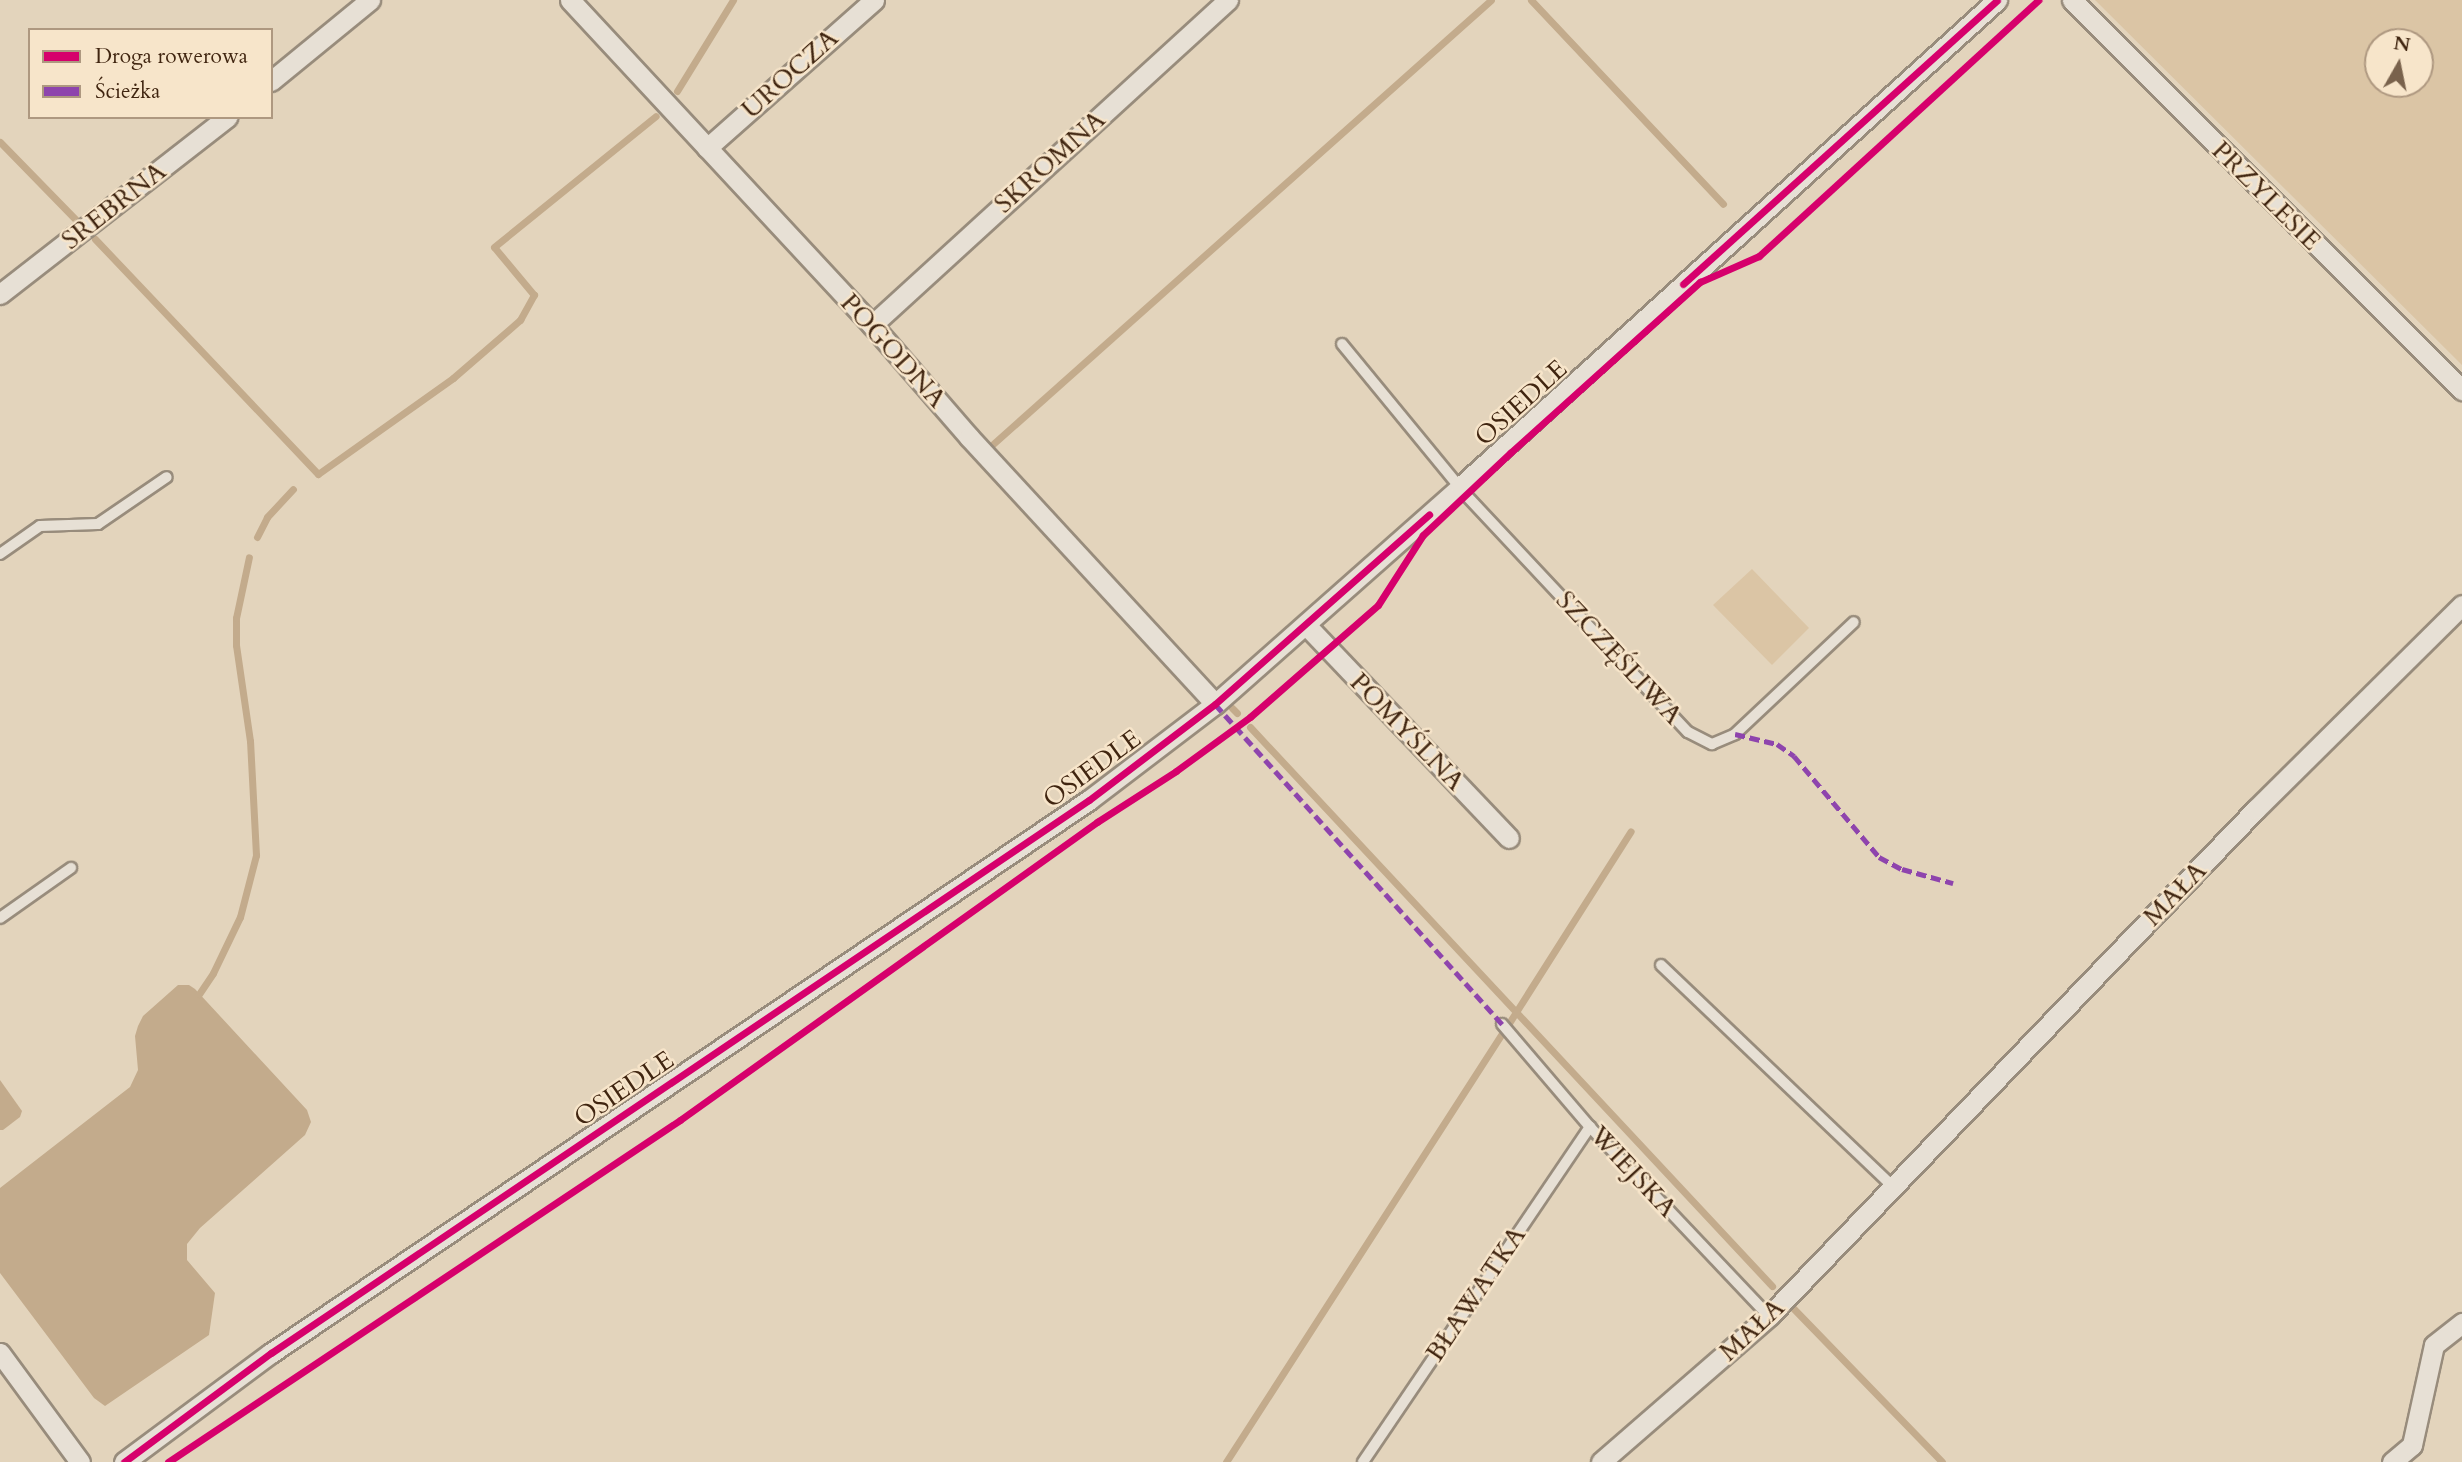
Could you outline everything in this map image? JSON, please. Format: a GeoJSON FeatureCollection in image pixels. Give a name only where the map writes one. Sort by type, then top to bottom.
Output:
{"type":"FeatureCollection","features":[{"type":"Feature","properties":{"kind":"street"},"geometry":{"type":"LineString","coordinates":[[273,79],[370,0]]}},
{"type":"Feature","properties":{"kind":"street","name":"POGODNA"},"geometry":{"type":"LineString","coordinates":[[570,0],[872,325],[969,436],[1215,704]]}},
{"type":"Feature","properties":{"kind":"street","name":"UROCZA"},"geometry":{"type":"LineString","coordinates":[[707,148],[874,0]]}},
{"type":"Feature","properties":{"kind":"street","name":"SKROMNA"},"geometry":{"type":"LineString","coordinates":[[872,325],[1228,0]]}},
{"type":"Feature","properties":{"kind":"street","name":"OSIEDLE"},"geometry":{"type":"LineString","coordinates":[[124,1462],[271,1353],[1089,800],[1215,704],[1460,487],[1997,0]]}},
{"type":"Feature","properties":{"kind":"street","name":"PRZYLESIE"},"geometry":{"type":"LineString","coordinates":[[2072,0],[2462,390]]}},
{"type":"Feature","properties":{"kind":"street","name":"SREBRNA"},"geometry":{"type":"LineString","coordinates":[[0,294],[224,119]]}},
{"type":"Feature","properties":{"kind":"street","name":"MAŁA"},"geometry":{"type":"LineString","coordinates":[[1601,1462],[1769,1316],[2256,809],[2462,604]]}},
{"type":"Feature","properties":{"kind":"street","name":"POMYŚLNA"},"geometry":{"type":"LineString","coordinates":[[1306,625],[1509,838]]}},
{"type":"Feature","properties":{"kind":"street"},"geometry":{"type":"LineString","coordinates":[[2392,1462],[2412,1445],[2434,1345],[2462,1323]]}},
{"type":"Feature","properties":{"kind":"street"},"geometry":{"type":"LineString","coordinates":[[0,1353],[80,1462]]}},
{"type":"Feature","properties":{"kind":"lane"},"geometry":{"type":"LineString","coordinates":[[1342,344],[1460,487]]}},
{"type":"Feature","properties":{"kind":"lane"},"geometry":{"type":"LineString","coordinates":[[0,554],[40,526],[98,524],[167,477]]}},
{"type":"Feature","properties":{"kind":"lane","name":"SZCZĘŚLIWA"},"geometry":{"type":"LineString","coordinates":[[1460,487],[1688,732],[1712,744],[1735,734],[1854,622]]}},
{"type":"Feature","properties":{"kind":"lane"},"geometry":{"type":"LineString","coordinates":[[0,918],[71,868]]}},
{"type":"Feature","properties":{"kind":"lane"},"geometry":{"type":"LineString","coordinates":[[1661,965],[1893,1187]]}},
{"type":"Feature","properties":{"kind":"lane","name":"WIEJSKA"},"geometry":{"type":"LineString","coordinates":[[1502,1024],[1590,1127],[1769,1316]]}},
{"type":"Feature","properties":{"kind":"lane","name":"BŁAWATKA"},"geometry":{"type":"LineString","coordinates":[[1363,1462],[1590,1127]]}},
{"type":"Feature","properties":{"kind":"shaded area"},"geometry":{"type":"Polygon","coordinates":[[[2095,0],[2462,0],[2462,365],[2095,0]]]}},
{"type":"Feature","properties":{"kind":"shaded area"},"geometry":{"type":"Polygon","coordinates":[[[1752,569],[1809,628],[1772,665],[1713,605],[1752,569]]]}},
{"type":"Feature","properties":{"kind":"shaded area"},"geometry":{"type":"Polygon","coordinates":[[[178,985],[189,985],[195,989],[307,1110],[311,1122],[305,1135],[200,1228],[187,1244],[187,1260],[215,1293],[209,1335],[105,1406],[94,1398],[0,1273],[0,1188],[130,1087],[138,1070],[135,1036],[138,1026],[143,1016],[178,985]]]}},
{"type":"Feature","properties":{"kind":"shaded area"},"geometry":{"type":"Polygon","coordinates":[[[0,1080],[22,1111],[20,1117],[3,1130],[0,1130],[0,1080]]]}},
{"type":"Feature","properties":{"kind":"waterway"},"geometry":{"type":"LineString","coordinates":[[677,91],[733,0]]}},
{"type":"Feature","properties":{"kind":"waterway"},"geometry":{"type":"LineString","coordinates":[[993,444],[1491,0]]}},
{"type":"Feature","properties":{"kind":"waterway"},"geometry":{"type":"LineString","coordinates":[[1531,0],[1723,204]]}},
{"type":"Feature","properties":{"kind":"waterway"},"geometry":{"type":"LineString","coordinates":[[95,239],[318,474],[453,378],[520,320],[534,295],[494,247],[656,116]]}},
{"type":"Feature","properties":{"kind":"waterway"},"geometry":{"type":"LineString","coordinates":[[0,142],[77,221]]}},
{"type":"Feature","properties":{"kind":"waterway"},"geometry":{"type":"LineString","coordinates":[[257,537],[267,517],[293,489]]}},
{"type":"Feature","properties":{"kind":"waterway"},"geometry":{"type":"LineString","coordinates":[[199,994],[213,973],[240,917],[256,855],[250,741],[236,645],[236,618],[249,557]]}},
{"type":"Feature","properties":{"kind":"waterway"},"geometry":{"type":"LineString","coordinates":[[1232,708],[1237,713]]}},
{"type":"Feature","properties":{"kind":"waterway"},"geometry":{"type":"LineString","coordinates":[[1250,727],[1772,1286]]}},
{"type":"Feature","properties":{"kind":"waterway"},"geometry":{"type":"LineString","coordinates":[[1509,1023],[1631,831]]}},
{"type":"Feature","properties":{"kind":"waterway"},"geometry":{"type":"LineString","coordinates":[[1226,1462],[1501,1035]]}},
{"type":"Feature","properties":{"kind":"waterway"},"geometry":{"type":"LineString","coordinates":[[1793,1308],[1942,1462]]}},
{"type":"Feature","properties":{"kind":"marked path"},"geometry":{"type":"LineString","coordinates":[[1215,704],[1502,1024]]}},
{"type":"Feature","properties":{"kind":"marked path"},"geometry":{"type":"LineString","coordinates":[[1735,734],[1777,744],[1794,756],[1879,857],[1902,869],[1953,883]]}},
{"type":"Feature","properties":{"kind":"cycle path"},"geometry":{"type":"LineString","coordinates":[[1683,284],[1997,0]]}},
{"type":"Feature","properties":{"kind":"cycle path"},"geometry":{"type":"LineString","coordinates":[[168,1462],[680,1120],[1097,822],[1176,771],[1250,717],[1378,605],[1423,535],[1510,453],[1700,282],[1759,256],[2038,0]]}},
{"type":"Feature","properties":{"kind":"cycle path"},"geometry":{"type":"LineString","coordinates":[[124,1462],[271,1353],[1089,800],[1215,704],[1429,515]]}}]}
